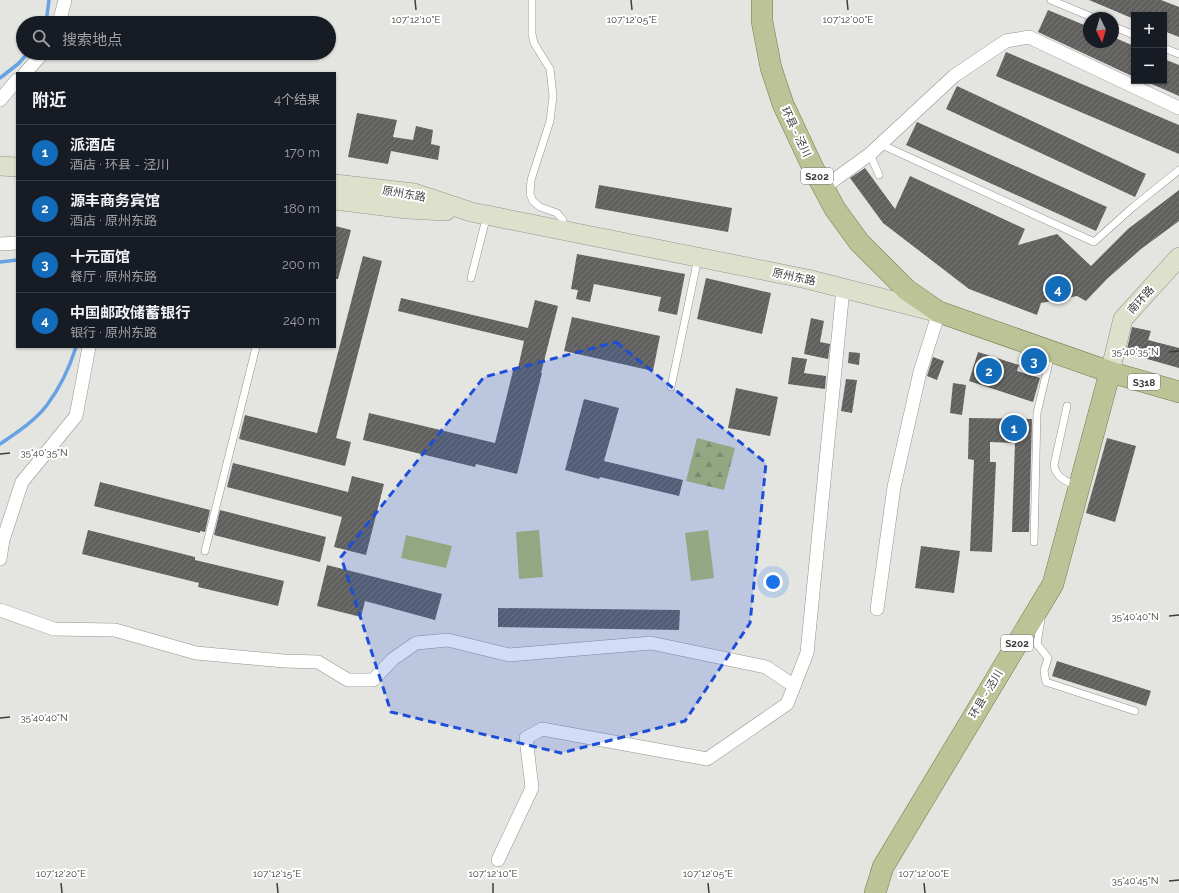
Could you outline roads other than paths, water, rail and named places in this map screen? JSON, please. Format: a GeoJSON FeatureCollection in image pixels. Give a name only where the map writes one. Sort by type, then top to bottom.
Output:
{"type":"FeatureCollection","features":[{"type":"Feature","properties":{"kind":"main road","name":"环县 - 泾川"},"geometry":{"type":"LineString","coordinates":[[762,0],[762,20],[771,68],[783,104],[835,209],[859,242],[907,290],[939,312]]}},
{"type":"Feature","properties":{"kind":"main road"},"geometry":{"type":"LineString","coordinates":[[0,153],[16,154]]}},
{"type":"Feature","properties":{"kind":"main road"},"geometry":{"type":"LineString","coordinates":[[0,166],[16,167]]}},
{"type":"Feature","properties":{"kind":"main road","name":"原州东路"},"geometry":{"type":"LineString","coordinates":[[336,184],[414,193],[479,214]]}},
{"type":"Feature","properties":{"kind":"main road","name":"原州东路"},"geometry":{"type":"LineString","coordinates":[[336,200],[407,209],[479,214],[807,279],[939,312],[1110,372]]}},
{"type":"Feature","properties":{"kind":"main road","name":"南环路"},"geometry":{"type":"LineString","coordinates":[[1110,372],[1123,319],[1179,257]]}},
{"type":"Feature","properties":{"kind":"main road","name":"环县 - 泾川"},"geometry":{"type":"LineString","coordinates":[[875,893],[883,867],[1053,584],[1110,372]]}},
{"type":"Feature","properties":{"kind":"main road","name":"S318"},"geometry":{"type":"LineString","coordinates":[[1110,372],[1179,392]]}},
{"type":"Feature","properties":{"kind":"street"},"geometry":{"type":"LineString","coordinates":[[61,16],[65,0]]}},
{"type":"Feature","properties":{"kind":"street"},"geometry":{"type":"LineString","coordinates":[[824,188],[870,154],[954,76],[1006,41],[1029,37],[1179,108]]}},
{"type":"Feature","properties":{"kind":"street"},"geometry":{"type":"LineString","coordinates":[[26,72],[37,60]]}},
{"type":"Feature","properties":{"kind":"street"},"geometry":{"type":"LineString","coordinates":[[0,100],[16,81]]}},
{"type":"Feature","properties":{"kind":"street"},"geometry":{"type":"LineString","coordinates":[[0,244],[16,243]]}},
{"type":"Feature","properties":{"kind":"street"},"geometry":{"type":"LineString","coordinates":[[498,860],[532,788],[526,738],[542,729],[707,759],[787,704],[807,652],[843,289]]}},
{"type":"Feature","properties":{"kind":"street"},"geometry":{"type":"LineString","coordinates":[[877,609],[894,487],[920,372],[939,312]]}},
{"type":"Feature","properties":{"kind":"street"},"geometry":{"type":"LineString","coordinates":[[0,560],[3,540],[22,482],[76,416],[89,348]]}},
{"type":"Feature","properties":{"kind":"street"},"geometry":{"type":"LineString","coordinates":[[0,610],[54,628],[115,630],[196,653],[284,661],[318,662],[348,680],[373,680],[393,659],[416,643],[448,640],[509,655],[651,643],[766,667],[794,686]]}},
{"type":"Feature","properties":{"kind":"lane"},"geometry":{"type":"LineString","coordinates":[[532,0],[532,34],[534,43],[550,69],[553,96],[550,121],[531,180],[530,194],[533,202],[540,207],[557,213],[563,220],[564,230]]}},
{"type":"Feature","properties":{"kind":"lane"},"geometry":{"type":"LineString","coordinates":[[1051,0],[1083,13]]}},
{"type":"Feature","properties":{"kind":"lane"},"geometry":{"type":"LineString","coordinates":[[1119,29],[1131,34]]}},
{"type":"Feature","properties":{"kind":"lane"},"geometry":{"type":"LineString","coordinates":[[1167,49],[1179,54]]}},
{"type":"Feature","properties":{"kind":"lane"},"geometry":{"type":"LineString","coordinates":[[880,144],[1094,242],[1132,207],[1179,170]]}},
{"type":"Feature","properties":{"kind":"lane"},"geometry":{"type":"LineString","coordinates":[[870,154],[879,175]]}},
{"type":"Feature","properties":{"kind":"lane"},"geometry":{"type":"LineString","coordinates":[[471,278],[479,214]]}},
{"type":"Feature","properties":{"kind":"lane"},"geometry":{"type":"LineString","coordinates":[[671,387],[698,257]]}},
{"type":"Feature","properties":{"kind":"lane"},"geometry":{"type":"LineString","coordinates":[[205,551],[256,348]]}},
{"type":"Feature","properties":{"kind":"lane"},"geometry":{"type":"LineString","coordinates":[[1034,542],[1037,413],[1052,352]]}},
{"type":"Feature","properties":{"kind":"lane"},"geometry":{"type":"LineString","coordinates":[[1067,406],[1054,465],[1055,471],[1060,479],[1079,487]]}},
{"type":"Feature","properties":{"kind":"lane"},"geometry":{"type":"LineString","coordinates":[[1040,606],[1042,615],[1036,644],[1048,658],[1044,671],[1046,682],[1135,711]]}},
{"type":"Feature","properties":{"kind":"waterway"},"geometry":{"type":"LineString","coordinates":[[47,16],[49,0]]}},
{"type":"Feature","properties":{"kind":"waterway"},"geometry":{"type":"LineString","coordinates":[[0,78],[22,60]]}},
{"type":"Feature","properties":{"kind":"waterway"},"geometry":{"type":"LineString","coordinates":[[0,262],[16,260]]}},
{"type":"Feature","properties":{"kind":"waterway"},"geometry":{"type":"LineString","coordinates":[[0,444],[19,431],[47,405],[64,377],[76,348]]}},
{"type":"Feature","properties":{"kind":"place","name":"中国邮政储蓄银行"},"geometry":{"type":"Point","coordinates":[1058,289]}},
{"type":"Feature","properties":{"kind":"place","name":"十元面馆"},"geometry":{"type":"Point","coordinates":[1034,361]}},
{"type":"Feature","properties":{"kind":"place","name":"源丰商务宾馆"},"geometry":{"type":"Point","coordinates":[989,371]}},
{"type":"Feature","properties":{"kind":"place","name":"派酒店"},"geometry":{"type":"Point","coordinates":[1014,428]}}]}
